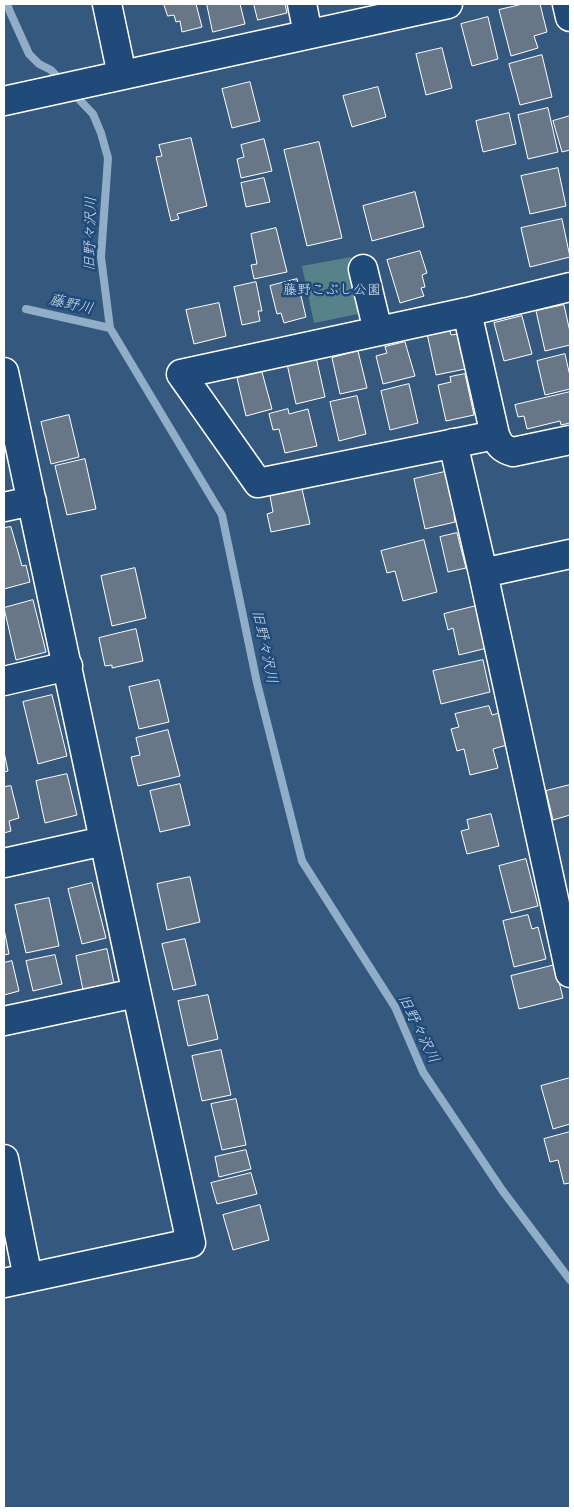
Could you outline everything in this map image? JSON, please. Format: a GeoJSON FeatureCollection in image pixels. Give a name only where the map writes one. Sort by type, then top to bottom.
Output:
{"type":"FeatureCollection","features":[{"type":"Feature","properties":{"kind":"street"},"geometry":{"type":"LineString","coordinates":[[107,4],[122,75]]}},
{"type":"Feature","properties":{"kind":"street"},"geometry":{"type":"LineString","coordinates":[[302,4],[308,34]]}},
{"type":"Feature","properties":{"kind":"street"},"geometry":{"type":"LineString","coordinates":[[4,102],[448,4]]}},
{"type":"Feature","properties":{"kind":"street"},"geometry":{"type":"LineString","coordinates":[[567,4],[570,17]]}},
{"type":"Feature","properties":{"kind":"street"},"geometry":{"type":"LineString","coordinates":[[363,269],[378,331]]}},
{"type":"Feature","properties":{"kind":"street"},"geometry":{"type":"LineString","coordinates":[[495,435],[258,483],[181,374],[467,312],[570,287]]}},
{"type":"Feature","properties":{"kind":"street"},"geometry":{"type":"LineString","coordinates":[[467,312],[495,435],[499,444],[505,450],[513,452],[570,440]]}},
{"type":"Feature","properties":{"kind":"street"},"geometry":{"type":"LineString","coordinates":[[4,372],[191,1243],[16,1281],[4,1159]]}},
{"type":"Feature","properties":{"kind":"street"},"geometry":{"type":"LineString","coordinates":[[453,443],[570,966]]}},
{"type":"Feature","properties":{"kind":"street"},"geometry":{"type":"LineString","coordinates":[[4,507],[32,501]]}},
{"type":"Feature","properties":{"kind":"street"},"geometry":{"type":"LineString","coordinates":[[483,573],[570,554]]}},
{"type":"Feature","properties":{"kind":"street"},"geometry":{"type":"LineString","coordinates":[[4,680],[68,666]]}},
{"type":"Feature","properties":{"kind":"street"},"geometry":{"type":"LineString","coordinates":[[4,863],[104,841]]}},
{"type":"Feature","properties":{"kind":"street"},"geometry":{"type":"LineString","coordinates":[[4,1020],[136,992]]}},
{"type":"Feature","properties":{"kind":"green space","name":"藤野こぶし公園"},"geometry":{"type":"Polygon","coordinates":[[[351,257],[363,313],[314,323],[302,266],[351,257]]]}},
{"type":"Feature","properties":{"kind":"building"},"geometry":{"type":"Polygon","coordinates":[[[164,4],[196,4],[202,27],[182,32],[180,21],[176,22],[174,15],[168,16],[164,4]]]}},
{"type":"Feature","properties":{"kind":"building"},"geometry":{"type":"Polygon","coordinates":[[[207,4],[240,4],[245,24],[213,32],[207,4]]]}},
{"type":"Feature","properties":{"kind":"building"},"geometry":{"type":"Polygon","coordinates":[[[254,4],[285,4],[287,13],[258,20],[254,4]]]}},
{"type":"Feature","properties":{"kind":"building"},"geometry":{"type":"Polygon","coordinates":[[[523,4],[540,4],[547,32],[534,36],[538,48],[511,56],[499,10],[523,4]]]}},
{"type":"Feature","properties":{"kind":"building"},"geometry":{"type":"Polygon","coordinates":[[[488,17],[498,59],[472,66],[461,24],[488,17]]]}},
{"type":"Feature","properties":{"kind":"building"},"geometry":{"type":"Polygon","coordinates":[[[442,48],[452,88],[426,95],[416,54],[442,48]]]}},
{"type":"Feature","properties":{"kind":"building"},"geometry":{"type":"Polygon","coordinates":[[[542,55],[552,97],[520,105],[509,64],[542,55]]]}},
{"type":"Feature","properties":{"kind":"building"},"geometry":{"type":"Polygon","coordinates":[[[250,82],[260,121],[232,128],[222,89],[250,82]]]}},
{"type":"Feature","properties":{"kind":"building"},"geometry":{"type":"Polygon","coordinates":[[[378,87],[386,117],[352,127],[343,96],[378,87]]]}},
{"type":"Feature","properties":{"kind":"building"},"geometry":{"type":"Polygon","coordinates":[[[548,108],[558,152],[528,159],[518,115],[548,108]]]}},
{"type":"Feature","properties":{"kind":"building"},"geometry":{"type":"Polygon","coordinates":[[[509,113],[516,144],[483,152],[476,121],[509,113]]]}},
{"type":"Feature","properties":{"kind":"building"},"geometry":{"type":"Polygon","coordinates":[[[570,116],[570,150],[562,152],[553,121],[570,116]]]}},
{"type":"Feature","properties":{"kind":"building"},"geometry":{"type":"Polygon","coordinates":[[[191,138],[207,206],[177,214],[179,219],[171,221],[156,157],[162,156],[159,145],[191,138]]]}},
{"type":"Feature","properties":{"kind":"building"},"geometry":{"type":"Polygon","coordinates":[[[264,139],[272,171],[241,178],[237,159],[244,157],[241,145],[264,139]]]}},
{"type":"Feature","properties":{"kind":"building"},"geometry":{"type":"Polygon","coordinates":[[[319,142],[342,238],[307,246],[284,150],[319,142]]]}},
{"type":"Feature","properties":{"kind":"building"},"geometry":{"type":"Polygon","coordinates":[[[558,168],[566,206],[530,214],[521,176],[558,168]]]}},
{"type":"Feature","properties":{"kind":"building"},"geometry":{"type":"Polygon","coordinates":[[[264,178],[270,202],[246,207],[241,183],[264,178]]]}},
{"type":"Feature","properties":{"kind":"building"},"geometry":{"type":"Polygon","coordinates":[[[415,192],[424,227],[372,241],[363,206],[415,192]]]}},
{"type":"Feature","properties":{"kind":"building"},"geometry":{"type":"Polygon","coordinates":[[[562,219],[570,257],[530,267],[521,228],[562,219]]]}},
{"type":"Feature","properties":{"kind":"building"},"geometry":{"type":"Polygon","coordinates":[[[276,228],[287,272],[254,279],[251,265],[257,264],[251,234],[276,228]]]}},
{"type":"Feature","properties":{"kind":"building"},"geometry":{"type":"Polygon","coordinates":[[[420,251],[427,273],[422,275],[425,287],[421,288],[424,296],[400,303],[387,260],[420,251]]]}},
{"type":"Feature","properties":{"kind":"building"},"geometry":{"type":"Polygon","coordinates":[[[297,279],[306,317],[284,323],[281,313],[277,314],[270,286],[297,279]]]}},
{"type":"Feature","properties":{"kind":"building"},"geometry":{"type":"Polygon","coordinates":[[[256,282],[262,311],[258,311],[260,321],[242,325],[234,287],[256,282]]]}},
{"type":"Feature","properties":{"kind":"building"},"geometry":{"type":"Polygon","coordinates":[[[219,303],[226,336],[194,344],[186,310],[219,303]]]}},
{"type":"Feature","properties":{"kind":"building"},"geometry":{"type":"Polygon","coordinates":[[[564,305],[570,332],[570,345],[545,351],[536,311],[564,305]]]}},
{"type":"Feature","properties":{"kind":"building"},"geometry":{"type":"Polygon","coordinates":[[[522,316],[532,354],[504,361],[494,323],[522,316]]]}},
{"type":"Feature","properties":{"kind":"building"},"geometry":{"type":"Polygon","coordinates":[[[448,324],[451,335],[457,334],[465,369],[436,375],[426,329],[448,324]]]}},
{"type":"Feature","properties":{"kind":"building"},"geometry":{"type":"Polygon","coordinates":[[[405,342],[415,376],[383,384],[376,356],[387,353],[385,347],[405,342]]]}},
{"type":"Feature","properties":{"kind":"building"},"geometry":{"type":"Polygon","coordinates":[[[358,351],[367,388],[340,394],[332,358],[358,351]]]}},
{"type":"Feature","properties":{"kind":"building"},"geometry":{"type":"Polygon","coordinates":[[[565,354],[570,376],[570,389],[545,395],[537,361],[565,354]]]}},
{"type":"Feature","properties":{"kind":"building"},"geometry":{"type":"Polygon","coordinates":[[[316,357],[325,397],[296,404],[287,364],[316,357]]]}},
{"type":"Feature","properties":{"kind":"building"},"geometry":{"type":"Polygon","coordinates":[[[262,372],[272,409],[246,416],[237,378],[262,372]]]}},
{"type":"Feature","properties":{"kind":"building"},"geometry":{"type":"Polygon","coordinates":[[[465,374],[474,415],[446,421],[438,385],[451,382],[450,377],[465,374]]]}},
{"type":"Feature","properties":{"kind":"building"},"geometry":{"type":"Polygon","coordinates":[[[409,384],[418,423],[390,430],[381,391],[409,384]]]}},
{"type":"Feature","properties":{"kind":"building"},"geometry":{"type":"Polygon","coordinates":[[[570,392],[570,423],[561,425],[560,421],[527,429],[524,416],[518,417],[515,405],[570,392]]]}},
{"type":"Feature","properties":{"kind":"building"},"geometry":{"type":"Polygon","coordinates":[[[357,396],[366,434],[339,441],[330,402],[357,396]]]}},
{"type":"Feature","properties":{"kind":"building"},"geometry":{"type":"Polygon","coordinates":[[[288,409],[289,414],[308,409],[317,446],[285,453],[279,429],[273,430],[269,414],[288,409]]]}},
{"type":"Feature","properties":{"kind":"building"},"geometry":{"type":"Polygon","coordinates":[[[69,415],[79,457],[51,464],[41,422],[69,415]]]}},
{"type":"Feature","properties":{"kind":"building"},"geometry":{"type":"Polygon","coordinates":[[[85,459],[96,509],[67,515],[55,466],[85,459]]]}},
{"type":"Feature","properties":{"kind":"building"},"geometry":{"type":"Polygon","coordinates":[[[453,470],[463,513],[454,515],[455,522],[425,529],[414,479],[453,470]]]}},
{"type":"Feature","properties":{"kind":"building"},"geometry":{"type":"Polygon","coordinates":[[[302,489],[310,524],[271,532],[267,514],[273,512],[270,496],[302,489]]]}},
{"type":"Feature","properties":{"kind":"building"},"geometry":{"type":"Polygon","coordinates":[[[11,527],[22,566],[26,565],[30,582],[4,589],[4,528],[11,527]]]}},
{"type":"Feature","properties":{"kind":"building"},"geometry":{"type":"Polygon","coordinates":[[[457,533],[466,568],[448,572],[440,537],[457,533]]]}},
{"type":"Feature","properties":{"kind":"building"},"geometry":{"type":"Polygon","coordinates":[[[424,540],[437,592],[403,601],[395,571],[387,573],[381,551],[424,540]]]}},
{"type":"Feature","properties":{"kind":"building"},"geometry":{"type":"Polygon","coordinates":[[[135,568],[146,618],[112,626],[101,576],[135,568]]]}},
{"type":"Feature","properties":{"kind":"building"},"geometry":{"type":"Polygon","coordinates":[[[33,600],[46,652],[16,660],[4,608],[33,600]]]}},
{"type":"Feature","properties":{"kind":"building"},"geometry":{"type":"Polygon","coordinates":[[[476,606],[487,648],[459,655],[453,628],[448,630],[444,614],[476,606]]]}},
{"type":"Feature","properties":{"kind":"building"},"geometry":{"type":"Polygon","coordinates":[[[136,629],[143,661],[112,668],[112,665],[105,666],[99,638],[136,629]]]}},
{"type":"Feature","properties":{"kind":"building"},"geometry":{"type":"Polygon","coordinates":[[[483,660],[490,692],[441,704],[433,671],[483,660]]]}},
{"type":"Feature","properties":{"kind":"building"},"geometry":{"type":"Polygon","coordinates":[[[159,680],[169,722],[139,729],[129,687],[159,680]]]}},
{"type":"Feature","properties":{"kind":"building"},"geometry":{"type":"Polygon","coordinates":[[[52,695],[67,756],[38,764],[23,702],[52,695]]]}},
{"type":"Feature","properties":{"kind":"building"},"geometry":{"type":"Polygon","coordinates":[[[489,706],[492,715],[499,713],[507,745],[493,749],[498,768],[470,775],[464,749],[457,751],[451,729],[459,727],[455,714],[489,706]]]}},
{"type":"Feature","properties":{"kind":"building"},"geometry":{"type":"Polygon","coordinates":[[[168,730],[180,776],[138,786],[131,757],[140,755],[136,738],[168,730]]]}},
{"type":"Feature","properties":{"kind":"building"},"geometry":{"type":"Polygon","coordinates":[[[4,752],[8,771],[4,772],[4,752]]]}},
{"type":"Feature","properties":{"kind":"building"},"geometry":{"type":"Polygon","coordinates":[[[67,774],[77,815],[45,823],[36,781],[67,774]]]}},
{"type":"Feature","properties":{"kind":"building"},"geometry":{"type":"Polygon","coordinates":[[[180,784],[190,825],[160,832],[150,791],[180,784]]]}},
{"type":"Feature","properties":{"kind":"building"},"geometry":{"type":"Polygon","coordinates":[[[570,785],[570,815],[553,820],[546,791],[570,785]]]}},
{"type":"Feature","properties":{"kind":"building"},"geometry":{"type":"Polygon","coordinates":[[[11,786],[19,818],[9,821],[11,831],[4,833],[4,787],[11,786]]]}},
{"type":"Feature","properties":{"kind":"building"},"geometry":{"type":"Polygon","coordinates":[[[491,814],[499,846],[467,854],[461,831],[469,829],[467,820],[491,814]]]}},
{"type":"Feature","properties":{"kind":"building"},"geometry":{"type":"Polygon","coordinates":[[[526,859],[538,906],[511,913],[499,866],[526,859]]]}},
{"type":"Feature","properties":{"kind":"building"},"geometry":{"type":"Polygon","coordinates":[[[190,877],[200,922],[167,930],[157,884],[190,877]]]}},
{"type":"Feature","properties":{"kind":"building"},"geometry":{"type":"Polygon","coordinates":[[[92,883],[106,938],[82,944],[68,889],[92,883]]]}},
{"type":"Feature","properties":{"kind":"building"},"geometry":{"type":"Polygon","coordinates":[[[49,898],[59,946],[26,953],[15,905],[49,898]]]}},
{"type":"Feature","properties":{"kind":"building"},"geometry":{"type":"Polygon","coordinates":[[[528,915],[532,929],[538,927],[546,959],[514,967],[503,921],[528,915]]]}},
{"type":"Feature","properties":{"kind":"building"},"geometry":{"type":"Polygon","coordinates":[[[4,929],[9,954],[4,955],[4,929]]]}},
{"type":"Feature","properties":{"kind":"building"},"geometry":{"type":"Polygon","coordinates":[[[185,939],[196,985],[173,990],[162,944],[185,939]]]}},
{"type":"Feature","properties":{"kind":"building"},"geometry":{"type":"Polygon","coordinates":[[[107,949],[114,983],[83,990],[76,956],[107,949]]]}},
{"type":"Feature","properties":{"kind":"building"},"geometry":{"type":"Polygon","coordinates":[[[55,955],[62,984],[33,991],[26,961],[55,955]]]}},
{"type":"Feature","properties":{"kind":"building"},"geometry":{"type":"Polygon","coordinates":[[[12,961],[19,991],[4,995],[4,963],[12,961]]]}},
{"type":"Feature","properties":{"kind":"building"},"geometry":{"type":"Polygon","coordinates":[[[555,965],[563,998],[519,1009],[511,976],[555,965]]]}},
{"type":"Feature","properties":{"kind":"building"},"geometry":{"type":"Polygon","coordinates":[[[208,995],[218,1039],[188,1046],[178,1001],[208,995]]]}},
{"type":"Feature","properties":{"kind":"building"},"geometry":{"type":"Polygon","coordinates":[[[221,1050],[231,1095],[202,1101],[192,1056],[221,1050]]]}},
{"type":"Feature","properties":{"kind":"building"},"geometry":{"type":"Polygon","coordinates":[[[570,1078],[570,1124],[553,1129],[541,1086],[570,1078]]]}},
{"type":"Feature","properties":{"kind":"building"},"geometry":{"type":"Polygon","coordinates":[[[236,1099],[246,1145],[222,1150],[211,1104],[236,1099]]]}},
{"type":"Feature","properties":{"kind":"building"},"geometry":{"type":"Polygon","coordinates":[[[570,1132],[570,1183],[564,1184],[558,1160],[550,1162],[544,1139],[570,1132]]]}},
{"type":"Feature","properties":{"kind":"building"},"geometry":{"type":"Polygon","coordinates":[[[246,1150],[251,1169],[219,1177],[215,1157],[246,1150]]]}},
{"type":"Feature","properties":{"kind":"building"},"geometry":{"type":"Polygon","coordinates":[[[251,1173],[257,1194],[217,1204],[211,1183],[251,1173]]]}},
{"type":"Feature","properties":{"kind":"building"},"geometry":{"type":"Polygon","coordinates":[[[260,1205],[269,1240],[233,1250],[223,1215],[260,1205]]]}},
{"type":"Feature","properties":{"kind":"waterway","name":"旧野々沢川"},"geometry":{"type":"LineString","coordinates":[[7,4],[29,54],[39,64],[51,70],[63,83]]}},
{"type":"Feature","properties":{"kind":"waterway","name":"旧野々沢川"},"geometry":{"type":"LineString","coordinates":[[71,91],[93,114],[108,158],[101,257],[110,328],[222,515],[257,683],[302,861],[395,1007],[423,1072],[502,1190],[570,1280]]}},
{"type":"Feature","properties":{"kind":"waterway","name":"藤野川"},"geometry":{"type":"LineString","coordinates":[[26,309],[110,328]]}}]}
